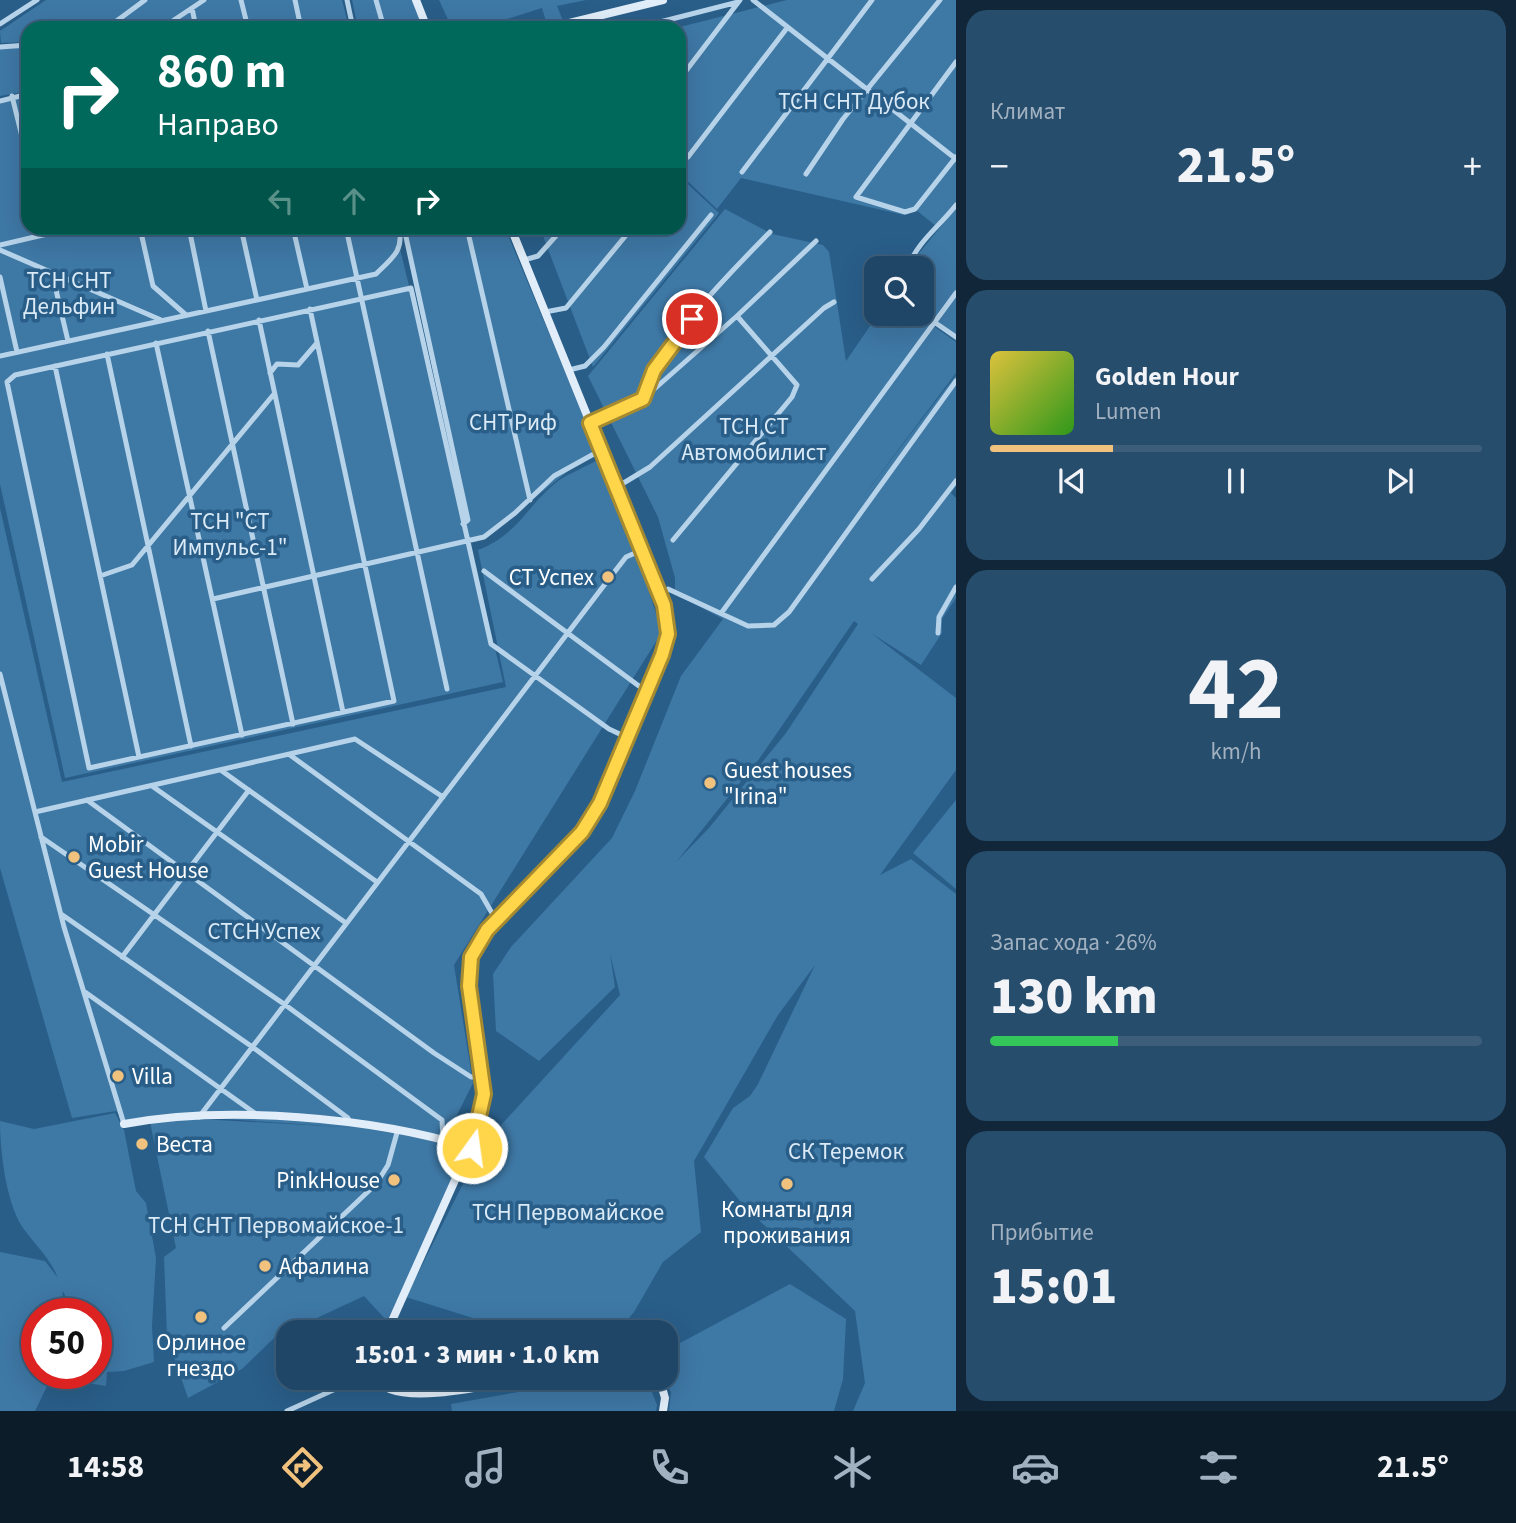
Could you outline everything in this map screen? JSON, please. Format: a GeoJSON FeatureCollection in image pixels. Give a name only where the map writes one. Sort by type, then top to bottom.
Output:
{"type":"FeatureCollection","features":[{"type":"Feature","properties":{"kind":"main road"},"geometry":{"type":"LineString","coordinates":[[415,0],[425,21]]}},
{"type":"Feature","properties":{"kind":"main road"},"geometry":{"type":"LineString","coordinates":[[578,21],[663,0]]}},
{"type":"Feature","properties":{"kind":"main road"},"geometry":{"type":"LineString","coordinates":[[393,1320],[472,1148],[484,1094],[468,972],[476,943],[582,832],[600,803],[666,643],[668,622],[642,550],[514,235]]}},
{"type":"Feature","properties":{"kind":"main road"},"geometry":{"type":"LineString","coordinates":[[124,1124],[199,1117],[349,1124],[398,1129],[472,1148]]}},
{"type":"Feature","properties":{"kind":"main road"},"geometry":{"type":"LineString","coordinates":[[387,1390],[420,1400],[468,1390]]}},
{"type":"Feature","properties":{"kind":"main road"},"geometry":{"type":"LineString","coordinates":[[663,1390],[665,1398],[663,1411]]}},
{"type":"Feature","properties":{"kind":"street"},"geometry":{"type":"LineString","coordinates":[[0,24],[37,0]]}},
{"type":"Feature","properties":{"kind":"street"},"geometry":{"type":"LineString","coordinates":[[116,21],[145,0]]}},
{"type":"Feature","properties":{"kind":"street"},"geometry":{"type":"LineString","coordinates":[[172,21],[204,0]]}},
{"type":"Feature","properties":{"kind":"street"},"geometry":{"type":"LineString","coordinates":[[241,0],[246,21]]}},
{"type":"Feature","properties":{"kind":"street"},"geometry":{"type":"LineString","coordinates":[[295,0],[300,21]]}},
{"type":"Feature","properties":{"kind":"street"},"geometry":{"type":"LineString","coordinates":[[347,0],[352,21]]}},
{"type":"Feature","properties":{"kind":"street"},"geometry":{"type":"LineString","coordinates":[[376,0],[382,21]]}},
{"type":"Feature","properties":{"kind":"street"},"geometry":{"type":"LineString","coordinates":[[621,0],[624,10]]}},
{"type":"Feature","properties":{"kind":"street"},"geometry":{"type":"LineString","coordinates":[[753,0],[829,61],[910,121],[956,158],[915,209],[905,212],[856,197],[910,121],[956,62]]}},
{"type":"Feature","properties":{"kind":"street"},"geometry":{"type":"LineString","coordinates":[[743,172],[829,61],[872,0]]}},
{"type":"Feature","properties":{"kind":"street"},"geometry":{"type":"LineString","coordinates":[[806,174],[867,89],[940,0]]}},
{"type":"Feature","properties":{"kind":"street"},"geometry":{"type":"LineString","coordinates":[[664,21],[739,1]]}},
{"type":"Feature","properties":{"kind":"street"},"geometry":{"type":"LineString","coordinates":[[686,71],[739,1]]}},
{"type":"Feature","properties":{"kind":"street"},"geometry":{"type":"LineString","coordinates":[[192,8],[195,21]]}},
{"type":"Feature","properties":{"kind":"street"},"geometry":{"type":"LineString","coordinates":[[688,157],[788,28]]}},
{"type":"Feature","properties":{"kind":"street"},"geometry":{"type":"LineString","coordinates":[[0,47],[21,46]]}},
{"type":"Feature","properties":{"kind":"street"},"geometry":{"type":"LineString","coordinates":[[0,101],[21,95]]}},
{"type":"Feature","properties":{"kind":"street"},"geometry":{"type":"LineString","coordinates":[[12,96],[21,132]]}},
{"type":"Feature","properties":{"kind":"street"},"geometry":{"type":"LineString","coordinates":[[913,256],[921,240],[934,230],[956,205]]}},
{"type":"Feature","properties":{"kind":"street"},"geometry":{"type":"LineString","coordinates":[[569,370],[585,366],[604,347],[711,215]]}},
{"type":"Feature","properties":{"kind":"street"},"geometry":{"type":"LineString","coordinates":[[643,399],[654,370],[675,341],[729,275],[771,232]]}},
{"type":"Feature","properties":{"kind":"street"},"geometry":{"type":"LineString","coordinates":[[0,248],[47,235]]}},
{"type":"Feature","properties":{"kind":"street"},"geometry":{"type":"LineString","coordinates":[[142,235],[153,286],[186,315]]}},
{"type":"Feature","properties":{"kind":"street"},"geometry":{"type":"LineString","coordinates":[[190,235],[206,311]]}},
{"type":"Feature","properties":{"kind":"street"},"geometry":{"type":"LineString","coordinates":[[243,235],[257,300]]}},
{"type":"Feature","properties":{"kind":"street"},"geometry":{"type":"LineString","coordinates":[[295,235],[307,289]]}},
{"type":"Feature","properties":{"kind":"street"},"geometry":{"type":"LineString","coordinates":[[348,235],[359,299],[447,688]]}},
{"type":"Feature","properties":{"kind":"street"},"geometry":{"type":"LineString","coordinates":[[0,356],[376,274],[399,250],[401,235]]}},
{"type":"Feature","properties":{"kind":"street"},"geometry":{"type":"LineString","coordinates":[[403,235],[468,520],[463,524]]}},
{"type":"Feature","properties":{"kind":"street"},"geometry":{"type":"LineString","coordinates":[[469,235],[530,500]]}},
{"type":"Feature","properties":{"kind":"street"},"geometry":{"type":"LineString","coordinates":[[524,260],[538,256],[557,235]]}},
{"type":"Feature","properties":{"kind":"street"},"geometry":{"type":"LineString","coordinates":[[545,312],[566,309],[626,235]]}},
{"type":"Feature","properties":{"kind":"street"},"geometry":{"type":"LineString","coordinates":[[590,423],[643,399],[737,316],[816,241]]}},
{"type":"Feature","properties":{"kind":"street"},"geometry":{"type":"LineString","coordinates":[[0,248],[161,320]]}},
{"type":"Feature","properties":{"kind":"street"},"geometry":{"type":"LineString","coordinates":[[52,273],[68,341]]}},
{"type":"Feature","properties":{"kind":"street"},"geometry":{"type":"LineString","coordinates":[[0,277],[17,352]]}},
{"type":"Feature","properties":{"kind":"street"},"geometry":{"type":"LineString","coordinates":[[310,309],[394,701],[89,768],[9,398],[7,387],[10,378],[208,331],[310,309],[411,288],[491,645],[609,729],[628,738]]}},
{"type":"Feature","properties":{"kind":"street"},"geometry":{"type":"LineString","coordinates":[[956,293],[934,322],[956,337]]}},
{"type":"Feature","properties":{"kind":"street"},"geometry":{"type":"LineString","coordinates":[[617,487],[650,467],[770,356],[834,302]]}},
{"type":"Feature","properties":{"kind":"street"},"geometry":{"type":"LineString","coordinates":[[673,540],[796,391],[797,385],[789,373],[770,356],[737,316]]}},
{"type":"Feature","properties":{"kind":"street"},"geometry":{"type":"LineString","coordinates":[[259,320],[343,712]]}},
{"type":"Feature","properties":{"kind":"street"},"geometry":{"type":"LineString","coordinates":[[722,612],[826,466],[878,402],[931,326]]}},
{"type":"Feature","properties":{"kind":"street"},"geometry":{"type":"LineString","coordinates":[[208,331],[293,724]]}},
{"type":"Feature","properties":{"kind":"street"},"geometry":{"type":"LineString","coordinates":[[156,343],[242,735]]}},
{"type":"Feature","properties":{"kind":"street"},"geometry":{"type":"LineString","coordinates":[[270,373],[278,364],[299,365],[317,343]]}},
{"type":"Feature","properties":{"kind":"street"},"geometry":{"type":"LineString","coordinates":[[107,354],[191,746]]}},
{"type":"Feature","properties":{"kind":"street"},"geometry":{"type":"LineString","coordinates":[[55,366],[139,757]]}},
{"type":"Feature","properties":{"kind":"street"},"geometry":{"type":"LineString","coordinates":[[668,589],[748,626],[774,625],[789,612],[956,381]]}},
{"type":"Feature","properties":{"kind":"street"},"geometry":{"type":"LineString","coordinates":[[100,576],[129,568],[274,394]]}},
{"type":"Feature","properties":{"kind":"street"},"geometry":{"type":"LineString","coordinates":[[213,599],[467,541],[494,531],[570,465],[601,450]]}},
{"type":"Feature","properties":{"kind":"street"},"geometry":{"type":"LineString","coordinates":[[872,579],[919,529],[956,481]]}},
{"type":"Feature","properties":{"kind":"street"},"geometry":{"type":"LineString","coordinates":[[950,488],[956,493]]}},
{"type":"Feature","properties":{"kind":"street"},"geometry":{"type":"LineString","coordinates":[[199,1117],[626,557],[642,550]]}},
{"type":"Feature","properties":{"kind":"street"},"geometry":{"type":"LineString","coordinates":[[484,570],[647,692]]}},
{"type":"Feature","properties":{"kind":"street"},"geometry":{"type":"LineString","coordinates":[[938,633],[939,617],[956,587]]}},
{"type":"Feature","properties":{"kind":"street"},"geometry":{"type":"LineString","coordinates":[[0,674],[61,914],[124,1124]]}},
{"type":"Feature","properties":{"kind":"street"},"geometry":{"type":"LineString","coordinates":[[35,812],[355,739],[443,797]]}},
{"type":"Feature","properties":{"kind":"street"},"geometry":{"type":"LineString","coordinates":[[290,755],[481,894],[496,920]]}},
{"type":"Feature","properties":{"kind":"street"},"geometry":{"type":"LineString","coordinates":[[222,771],[377,881]]}},
{"type":"Feature","properties":{"kind":"street"},"geometry":{"type":"LineString","coordinates":[[152,786],[346,923]]}},
{"type":"Feature","properties":{"kind":"street"},"geometry":{"type":"LineString","coordinates":[[122,957],[249,790]]}},
{"type":"Feature","properties":{"kind":"street"},"geometry":{"type":"LineString","coordinates":[[87,800],[434,1053],[471,1077],[483,1077]]}},
{"type":"Feature","properties":{"kind":"street"},"geometry":{"type":"LineString","coordinates":[[41,837],[284,1004],[442,1120],[443,1139]]}},
{"type":"Feature","properties":{"kind":"street"},"geometry":{"type":"LineString","coordinates":[[61,914],[251,1046],[348,1118],[349,1124]]}},
{"type":"Feature","properties":{"kind":"street"},"geometry":{"type":"LineString","coordinates":[[85,992],[262,1118]]}},
{"type":"Feature","properties":{"kind":"street"},"geometry":{"type":"LineString","coordinates":[[224,1328],[376,1184],[388,1165],[398,1129]]}},
{"type":"Feature","properties":{"kind":"street"},"geometry":{"type":"LineString","coordinates":[[287,1411],[333,1390]]}},
{"type":"Feature","properties":{"kind":"green space"},"geometry":{"type":"Polygon","coordinates":[[[46,0],[142,0],[113,21],[21,21],[21,42],[1,43],[0,31],[46,0]]]}},
{"type":"Feature","properties":{"kind":"green space"},"geometry":{"type":"Polygon","coordinates":[[[149,0],[199,0],[168,21],[119,21],[149,0]]]}},
{"type":"Feature","properties":{"kind":"green space"},"geometry":{"type":"Polygon","coordinates":[[[208,0],[342,0],[347,21],[176,21],[208,0]]]}},
{"type":"Feature","properties":{"kind":"green space"},"geometry":{"type":"Polygon","coordinates":[[[352,0],[412,0],[420,21],[356,21],[352,0]]]}},
{"type":"Feature","properties":{"kind":"green space"},"geometry":{"type":"Polygon","coordinates":[[[439,0],[586,0],[557,6],[563,21],[546,21],[542,8],[500,21],[449,21],[439,0]]]}},
{"type":"Feature","properties":{"kind":"green space","name":"ТСН СНТ Дубок"},"geometry":{"type":"Polygon","coordinates":[[[787,0],[956,0],[956,201],[936,226],[916,210],[904,215],[741,178],[717,209],[686,180],[686,25],[787,0]]]}},
{"type":"Feature","properties":{"kind":"green space"},"geometry":{"type":"Polygon","coordinates":[[[21,48],[21,92],[0,96],[0,49],[21,48]]]}},
{"type":"Feature","properties":{"kind":"green space","name":"ТСН \"СТ Импульс-1\""},"geometry":{"type":"Polygon","coordinates":[[[21,95],[21,235],[397,235],[466,522],[404,235],[508,235],[597,448],[487,536],[469,540],[503,682],[65,778],[0,484],[0,101],[21,95]]]}},
{"type":"Feature","properties":{"kind":"green space"},"geometry":{"type":"Polygon","coordinates":[[[686,182],[719,213],[593,367],[543,235],[686,235],[686,182]]]}},
{"type":"Feature","properties":{"kind":"green space"},"geometry":{"type":"Polygon","coordinates":[[[956,208],[956,341],[934,324],[934,256],[917,256],[956,208]]]}},
{"type":"Feature","properties":{"kind":"green space"},"geometry":{"type":"Polygon","coordinates":[[[725,209],[772,234],[823,245],[829,252],[846,361],[870,326],[933,326],[956,342],[956,373],[858,503],[956,375],[956,486],[951,493],[956,498],[956,598],[942,619],[942,633],[921,665],[871,633],[956,698],[956,770],[880,875],[911,859],[956,894],[956,1411],[853,1411],[865,1383],[855,1311],[744,1206],[704,1157],[733,1108],[750,1096],[758,1084],[815,965],[778,1015],[694,1161],[701,1232],[663,1262],[627,1320],[479,1320],[406,1297],[482,1146],[620,995],[610,953],[615,987],[539,1061],[496,1031],[493,974],[511,947],[612,838],[635,791],[681,676],[723,619],[675,594],[675,578],[658,517],[588,376],[725,209]],[[854,621],[759,759],[677,861],[709,828],[786,733],[858,624],[854,621]]]}},
{"type":"Feature","properties":{"kind":"green space","name":"СТСН Успех"},"geometry":{"type":"Polygon","coordinates":[[[598,460],[630,533],[662,632],[454,965],[473,1083],[444,1141],[459,1119],[474,1124],[472,1143],[387,1320],[364,1296],[313,1320],[276,1320],[276,1337],[242,1369],[188,1398],[167,1337],[164,1257],[176,1248],[150,1122],[199,1119],[360,1128],[195,1117],[126,1122],[116,1111],[72,1118],[0,868],[0,508],[62,782],[506,687],[478,550],[504,536],[548,490],[598,460]]]}},
{"type":"Feature","properties":{"kind":"green space"},"geometry":{"type":"Polygon","coordinates":[[[956,800],[956,889],[913,853],[956,800]]]}},
{"type":"Feature","properties":{"kind":"green space"},"geometry":{"type":"Polygon","coordinates":[[[115,1113],[124,1130],[136,1191],[146,1203],[156,1258],[152,1326],[154,1362],[112,1372],[112,1298],[66,1298],[63,1291],[62,1298],[21,1298],[21,1389],[46,1389],[35,1411],[0,1411],[0,1252],[45,1261],[58,1278],[17,1217],[8,1191],[3,1161],[0,1121],[34,1129],[115,1113]]]}},
{"type":"Feature","properties":{"kind":"green space"},"geometry":{"type":"Polygon","coordinates":[[[790,1284],[846,1319],[843,1379],[834,1411],[669,1411],[670,1390],[678,1390],[678,1344],[790,1284]]]}},
{"type":"Feature","properties":{"kind":"green space"},"geometry":{"type":"Polygon","coordinates":[[[529,1390],[651,1390],[657,1405],[656,1411],[452,1411],[451,1404],[529,1390]]]}},
{"type":"Feature","properties":{"kind":"place","name":"СТ Успех"},"geometry":{"type":"Point","coordinates":[608,577]}},
{"type":"Feature","properties":{"kind":"place","name":"Guest houses \"Irina\""},"geometry":{"type":"Point","coordinates":[710,783]}},
{"type":"Feature","properties":{"kind":"place","name":"Mobir Guest House"},"geometry":{"type":"Point","coordinates":[74,857]}},
{"type":"Feature","properties":{"kind":"place","name":"Villa"},"geometry":{"type":"Point","coordinates":[118,1076]}},
{"type":"Feature","properties":{"kind":"place","name":"Веста"},"geometry":{"type":"Point","coordinates":[142,1144]}},
{"type":"Feature","properties":{"kind":"place","name":"PinkHouse"},"geometry":{"type":"Point","coordinates":[394,1180]}},
{"type":"Feature","properties":{"kind":"place","name":"Комнаты для проживания"},"geometry":{"type":"Point","coordinates":[787,1184]}},
{"type":"Feature","properties":{"kind":"place","name":"Афалина"},"geometry":{"type":"Point","coordinates":[265,1266]}},
{"type":"Feature","properties":{"kind":"place","name":"Орлиное гнездо"},"geometry":{"type":"Point","coordinates":[201,1317]}},
{"type":"Feature","properties":{"kind":"route"},"geometry":{"type":"LineString","coordinates":[[472,1148],[484,1094],[468,972],[476,943],[582,832],[600,803],[662,655],[668,634],[664,605],[590,423],[643,399],[654,370],[692,319]]}},
{"type":"Feature","properties":{"kind":"park label","name":"ТСН СНТ Дельфин"},"geometry":{"type":"Point","coordinates":[69,293]}},
{"type":"Feature","properties":{"kind":"park label","name":"СНТ Риф"},"geometry":{"type":"Point","coordinates":[513,422]}},
{"type":"Feature","properties":{"kind":"park label","name":"ТСН СТ Автомобилист"},"geometry":{"type":"Point","coordinates":[754,439]}},
{"type":"Feature","properties":{"kind":"park label","name":"СК Теремок"},"geometry":{"type":"Point","coordinates":[846,1151]}},
{"type":"Feature","properties":{"kind":"park label","name":"ТСН Первомайское"},"geometry":{"type":"Point","coordinates":[568,1212]}},
{"type":"Feature","properties":{"kind":"park label","name":"ТСН СНТ Первомайское-1"},"geometry":{"type":"Point","coordinates":[276,1225]}}]}
